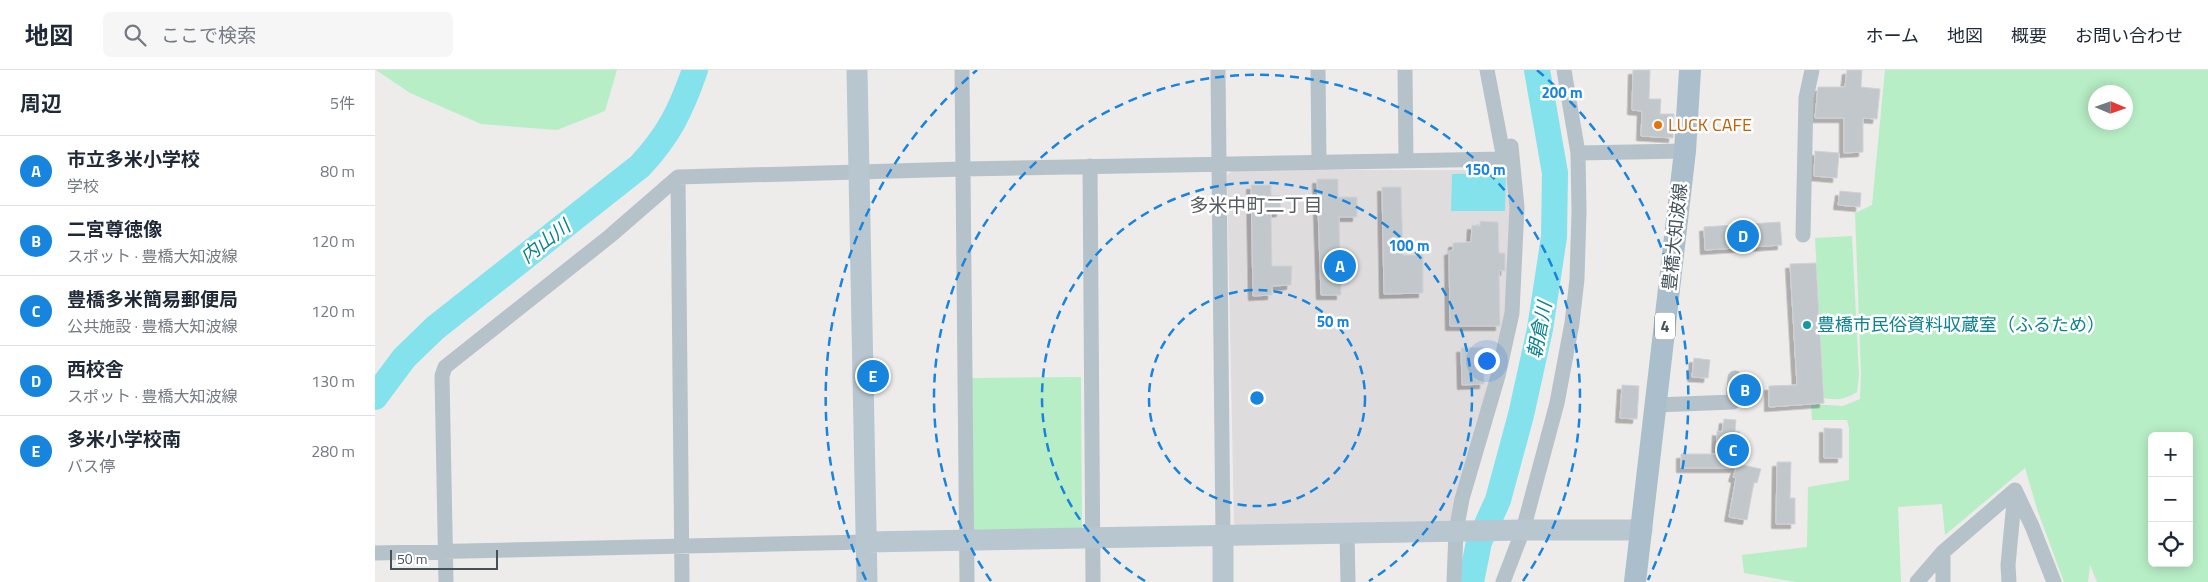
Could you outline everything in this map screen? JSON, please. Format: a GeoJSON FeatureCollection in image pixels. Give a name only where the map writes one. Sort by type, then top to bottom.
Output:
{"type":"FeatureCollection","features":[{"type":"Feature","properties":{"kind":"main road","name":"豊橋大知波線"},"geometry":{"type":"LineString","coordinates":[[1635,582],[1685,151],[1690,70]]}},
{"type":"Feature","properties":{"kind":"street"},"geometry":{"type":"LineString","coordinates":[[857,70],[867,582]]}},
{"type":"Feature","properties":{"kind":"street"},"geometry":{"type":"LineString","coordinates":[[962,70],[967,582]]}},
{"type":"Feature","properties":{"kind":"street"},"geometry":{"type":"LineString","coordinates":[[1218,70],[1223,582]]}},
{"type":"Feature","properties":{"kind":"street"},"geometry":{"type":"LineString","coordinates":[[1318,70],[1319,162]]}},
{"type":"Feature","properties":{"kind":"street"},"geometry":{"type":"LineString","coordinates":[[1405,70],[1406,161]]}},
{"type":"Feature","properties":{"kind":"street"},"geometry":{"type":"LineString","coordinates":[[445,582],[442,376],[445,367],[610,236],[678,177],[859,171],[1504,159],[1487,70]]}},
{"type":"Feature","properties":{"kind":"street"},"geometry":{"type":"LineString","coordinates":[[1454,582],[1462,498],[1498,376],[1512,313],[1517,208],[1512,155],[1498,70]]}},
{"type":"Feature","properties":{"kind":"street"},"geometry":{"type":"LineString","coordinates":[[1503,582],[1517,530],[1557,403],[1572,323],[1577,280],[1578,153],[1564,70]]}},
{"type":"Feature","properties":{"kind":"street"},"geometry":{"type":"LineString","coordinates":[[1803,235],[1806,98],[1812,70]]}},
{"type":"Feature","properties":{"kind":"street"},"geometry":{"type":"LineString","coordinates":[[1578,153],[1685,151]]}},
{"type":"Feature","properties":{"kind":"street"},"geometry":{"type":"LineString","coordinates":[[1090,166],[1093,582]]}},
{"type":"Feature","properties":{"kind":"street"},"geometry":{"type":"LineString","coordinates":[[678,177],[682,582]]}},
{"type":"Feature","properties":{"kind":"street"},"geometry":{"type":"LineString","coordinates":[[1656,405],[1733,402],[1735,378]]}},
{"type":"Feature","properties":{"kind":"street"},"geometry":{"type":"LineString","coordinates":[[1917,582],[1943,552],[2015,490]]}},
{"type":"Feature","properties":{"kind":"street"},"geometry":{"type":"LineString","coordinates":[[2009,582],[2008,565],[2015,490]]}},
{"type":"Feature","properties":{"kind":"street"},"geometry":{"type":"LineString","coordinates":[[2015,490],[2033,526],[2054,582]]}},
{"type":"Feature","properties":{"kind":"street"},"geometry":{"type":"LineString","coordinates":[[375,553],[1093,537],[1517,530],[1642,530]]}},
{"type":"Feature","properties":{"kind":"street"},"geometry":{"type":"LineString","coordinates":[[1347,533],[1348,582]]}},
{"type":"Feature","properties":{"kind":"street"},"geometry":{"type":"LineString","coordinates":[[1943,552],[1943,582]]}},
{"type":"Feature","properties":{"kind":"shaded area"},"geometry":{"type":"Polygon","coordinates":[[[1234,170],[1508,170],[1513,210],[1509,312],[1450,524],[1239,527],[1234,524],[1227,175],[1234,170]]]}},
{"type":"Feature","properties":{"kind":"green space"},"geometry":{"type":"Polygon","coordinates":[[[376,70],[617,70],[605,111],[557,130],[481,124],[410,93],[376,70]]]}},
{"type":"Feature","properties":{"kind":"green space"},"geometry":{"type":"Polygon","coordinates":[[[1885,70],[2208,70],[2208,582],[2097,582],[2090,565],[2088,582],[2064,582],[2038,512],[2025,468],[1945,535],[1942,504],[1898,507],[1901,582],[1796,582],[1744,573],[1742,555],[1807,547],[1808,487],[1849,480],[1849,428],[1847,420],[1812,420],[1811,404],[1843,406],[1860,399],[1861,374],[1855,213],[1872,205],[1885,70]]]}},
{"type":"Feature","properties":{"kind":"green space"},"geometry":{"type":"Polygon","coordinates":[[[1852,236],[1859,375],[1857,392],[1841,399],[1828,399],[1824,398],[1815,238],[1852,236]]]}},
{"type":"Feature","properties":{"kind":"green space"},"geometry":{"type":"Polygon","coordinates":[[[1081,377],[1082,529],[973,530],[972,378],[1081,377]]]}},
{"type":"Feature","properties":{"kind":"water"},"geometry":{"type":"Polygon","coordinates":[[[1506,173],[1505,211],[1451,211],[1452,174],[1506,173]]]}},
{"type":"Feature","properties":{"kind":"building"},"geometry":{"type":"Polygon","coordinates":[[[1633,70],[1650,70],[1649,99],[1661,99],[1660,114],[1674,114],[1673,138],[1641,136],[1642,111],[1632,110],[1633,70]]]}},
{"type":"Feature","properties":{"kind":"building"},"geometry":{"type":"Polygon","coordinates":[[[1847,70],[1862,70],[1861,87],[1880,89],[1877,119],[1863,118],[1863,152],[1844,153],[1844,118],[1815,118],[1818,87],[1845,87],[1847,70]]]}},
{"type":"Feature","properties":{"kind":"building"},"geometry":{"type":"Polygon","coordinates":[[[1815,151],[1839,153],[1837,178],[1814,176],[1815,151]]]}},
{"type":"Feature","properties":{"kind":"building"},"geometry":{"type":"Polygon","coordinates":[[[1317,179],[1338,179],[1338,197],[1357,197],[1357,217],[1339,217],[1341,295],[1321,295],[1317,179]]]}},
{"type":"Feature","properties":{"kind":"building"},"geometry":{"type":"Polygon","coordinates":[[[1251,185],[1271,185],[1271,195],[1280,196],[1281,212],[1271,213],[1272,266],[1292,266],[1291,285],[1272,286],[1272,295],[1253,296],[1251,185]]]}},
{"type":"Feature","properties":{"kind":"building"},"geometry":{"type":"Polygon","coordinates":[[[1382,187],[1401,187],[1403,255],[1423,255],[1423,293],[1384,294],[1382,187]]]}},
{"type":"Feature","properties":{"kind":"building"},"geometry":{"type":"Polygon","coordinates":[[[1840,191],[1861,193],[1860,207],[1838,205],[1840,191]]]}},
{"type":"Feature","properties":{"kind":"building"},"geometry":{"type":"Polygon","coordinates":[[[1480,221],[1498,222],[1499,253],[1505,253],[1505,271],[1499,270],[1500,326],[1450,326],[1449,251],[1453,250],[1453,243],[1471,242],[1472,225],[1480,226],[1480,221]]]}},
{"type":"Feature","properties":{"kind":"building"},"geometry":{"type":"Polygon","coordinates":[[[1780,222],[1782,245],[1705,250],[1704,227],[1780,222]]]}},
{"type":"Feature","properties":{"kind":"building","name":"豊橋市民俗資料収蔵室（ふるため）"},"geometry":{"type":"Polygon","coordinates":[[[1816,263],[1824,403],[1769,407],[1769,386],[1797,385],[1790,264],[1816,263]]]}},
{"type":"Feature","properties":{"kind":"building"},"geometry":{"type":"Polygon","coordinates":[[[1484,347],[1484,384],[1462,385],[1461,348],[1484,347]]]}},
{"type":"Feature","properties":{"kind":"building"},"geometry":{"type":"Polygon","coordinates":[[[1694,358],[1710,360],[1708,378],[1692,377],[1694,358]]]}},
{"type":"Feature","properties":{"kind":"building"},"geometry":{"type":"Polygon","coordinates":[[[1622,385],[1639,386],[1637,419],[1620,418],[1622,385]]]}},
{"type":"Feature","properties":{"kind":"building"},"geometry":{"type":"Polygon","coordinates":[[[1724,419],[1736,420],[1735,431],[1740,432],[1738,464],[1761,469],[1757,483],[1754,482],[1747,520],[1729,517],[1736,478],[1733,477],[1736,468],[1681,468],[1681,454],[1716,454],[1717,431],[1722,432],[1724,419]]]}},
{"type":"Feature","properties":{"kind":"building"},"geometry":{"type":"Polygon","coordinates":[[[1824,428],[1842,429],[1842,458],[1824,458],[1824,428]]]}},
{"type":"Feature","properties":{"kind":"building"},"geometry":{"type":"Polygon","coordinates":[[[1777,462],[1791,462],[1790,498],[1795,498],[1795,524],[1776,524],[1777,462]]]}},
{"type":"Feature","properties":{"kind":"waterway","name":"内山川"},"geometry":{"type":"LineString","coordinates":[[375,397],[404,358],[435,328],[640,166],[659,144],[673,121],[685,98],[695,70]]}},
{"type":"Feature","properties":{"kind":"waterway","name":"朝倉川"},"geometry":{"type":"LineString","coordinates":[[1471,582],[1479,542],[1498,500],[1521,415],[1540,329],[1554,237],[1555,173],[1537,70]]}},
{"type":"Feature","properties":{"kind":"place","name":"LUCK CAFE"},"geometry":{"type":"Point","coordinates":[1658,125]}},
{"type":"Feature","properties":{"kind":"place","name":"西校舎"},"geometry":{"type":"Point","coordinates":[1743,236]}},
{"type":"Feature","properties":{"kind":"place","name":"市立多米小学校"},"geometry":{"type":"Point","coordinates":[1340,266]}},
{"type":"Feature","properties":{"kind":"place","name":"豊橋市民俗資料収蔵室（ふるため）"},"geometry":{"type":"Point","coordinates":[1807,325]}},
{"type":"Feature","properties":{"kind":"place","name":"多米小学校南"},"geometry":{"type":"Point","coordinates":[873,376]}},
{"type":"Feature","properties":{"kind":"place","name":"二宮尊徳像"},"geometry":{"type":"Point","coordinates":[1745,390]}},
{"type":"Feature","properties":{"kind":"place","name":"豊橋多米簡易郵便局"},"geometry":{"type":"Point","coordinates":[1733,450]}},
{"type":"Feature","properties":{"kind":"district","name":"多米中町二丁目"},"geometry":{"type":"Point","coordinates":[1256,205]}}]}
